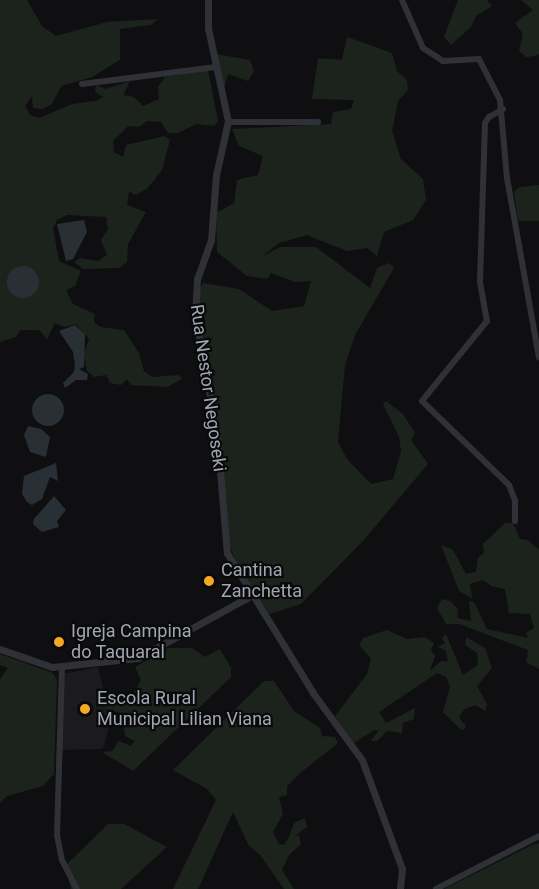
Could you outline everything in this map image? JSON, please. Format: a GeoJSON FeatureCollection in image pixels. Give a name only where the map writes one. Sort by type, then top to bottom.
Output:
{"type":"FeatureCollection","features":[{"type":"Feature","properties":{"kind":"street","name":"Rua Nestor Negoseki"},"geometry":{"type":"LineString","coordinates":[[208,0],[208,28],[228,122],[216,175],[212,240],[197,279],[195,314],[217,435],[226,546],[252,595],[314,693],[362,760],[402,868],[400,889]]}},
{"type":"Feature","properties":{"kind":"street"},"geometry":{"type":"LineString","coordinates":[[402,0],[423,48],[443,61],[479,59],[489,72],[503,109],[507,178],[539,357]]}},
{"type":"Feature","properties":{"kind":"street"},"geometry":{"type":"LineString","coordinates":[[82,84],[216,67]]}},
{"type":"Feature","properties":{"kind":"street"},"geometry":{"type":"LineString","coordinates":[[503,109],[489,117],[485,123],[480,282],[487,321],[422,401],[509,485],[516,501],[515,521]]}},
{"type":"Feature","properties":{"kind":"street"},"geometry":{"type":"LineString","coordinates":[[228,122],[318,122]]}},
{"type":"Feature","properties":{"kind":"street"},"geometry":{"type":"LineString","coordinates":[[0,649],[27,661],[62,667],[147,655],[252,595]]}},
{"type":"Feature","properties":{"kind":"street"},"geometry":{"type":"LineString","coordinates":[[62,667],[57,834],[62,860],[76,889]]}},
{"type":"Feature","properties":{"kind":"street"},"geometry":{"type":"LineString","coordinates":[[436,889],[539,836]]}},
{"type":"Feature","properties":{"kind":"shaded area"},"geometry":{"type":"Polygon","coordinates":[[[0,0],[27,0],[42,26],[56,36],[107,22],[158,19],[151,25],[120,29],[120,60],[92,77],[61,86],[52,104],[43,109],[33,108],[32,96],[25,106],[30,115],[39,118],[72,104],[96,101],[103,97],[95,92],[96,85],[106,89],[130,81],[123,95],[134,97],[143,106],[159,99],[158,87],[165,77],[208,70],[218,121],[214,126],[196,124],[178,133],[168,133],[161,122],[147,121],[139,127],[128,126],[113,141],[114,152],[123,157],[126,145],[164,136],[170,140],[162,170],[147,189],[135,195],[129,191],[127,205],[146,212],[128,244],[127,262],[119,268],[83,269],[74,262],[80,258],[98,261],[107,255],[101,240],[108,229],[106,217],[67,215],[57,220],[53,228],[59,261],[81,271],[75,286],[66,290],[73,304],[95,314],[94,322],[100,327],[124,330],[139,353],[144,371],[152,377],[179,375],[182,379],[167,387],[131,385],[127,379],[121,385],[110,383],[106,375],[94,377],[87,371],[84,354],[89,339],[76,324],[65,327],[55,323],[47,339],[39,330],[20,330],[16,337],[0,342],[0,0]]]}},
{"type":"Feature","properties":{"kind":"shaded area"},"geometry":{"type":"Polygon","coordinates":[[[458,0],[487,0],[492,6],[476,16],[471,27],[451,45],[444,37],[458,0]]]}},
{"type":"Feature","properties":{"kind":"shaded area"},"geometry":{"type":"Polygon","coordinates":[[[521,0],[539,0],[539,54],[535,56],[526,57],[519,51],[523,34],[515,23],[533,10],[521,0]]]}},
{"type":"Feature","properties":{"kind":"shaded area"},"geometry":{"type":"Polygon","coordinates":[[[347,37],[392,53],[397,71],[407,80],[408,90],[398,101],[392,131],[401,159],[423,179],[426,200],[413,220],[384,232],[377,256],[367,248],[347,251],[307,235],[279,243],[261,257],[280,247],[316,247],[370,288],[377,268],[389,263],[394,268],[355,335],[345,365],[338,442],[347,459],[371,484],[393,479],[401,451],[399,437],[383,404],[386,401],[403,414],[415,433],[411,440],[428,464],[363,541],[301,604],[269,614],[237,564],[227,539],[218,416],[199,314],[199,290],[203,283],[239,289],[272,311],[304,306],[311,281],[295,282],[271,273],[267,279],[247,276],[217,252],[216,213],[234,203],[237,180],[258,175],[263,156],[239,146],[232,129],[331,124],[333,112],[351,109],[354,100],[312,99],[318,58],[342,60],[347,37]]]}},
{"type":"Feature","properties":{"kind":"shaded area"},"geometry":{"type":"Polygon","coordinates":[[[215,54],[250,60],[254,71],[248,81],[228,74],[224,88],[215,54]]]}},
{"type":"Feature","properties":{"kind":"shaded area"},"geometry":{"type":"Polygon","coordinates":[[[539,185],[539,221],[518,221],[514,192],[520,187],[539,185]]]}},
{"type":"Feature","properties":{"kind":"shaded area"},"geometry":{"type":"Polygon","coordinates":[[[84,220],[87,232],[73,259],[66,261],[57,224],[84,220]]]}},
{"type":"Feature","properties":{"kind":"shaded area"},"geometry":{"type":"Polygon","coordinates":[[[23,266],[35,270],[39,282],[35,294],[23,298],[11,294],[7,282],[11,270],[23,266]]]}},
{"type":"Feature","properties":{"kind":"shaded area"},"geometry":{"type":"Polygon","coordinates":[[[75,325],[85,334],[84,367],[79,369],[88,374],[87,380],[76,380],[65,388],[63,383],[74,372],[75,365],[73,352],[59,331],[75,325]]]}},
{"type":"Feature","properties":{"kind":"shaded area"},"geometry":{"type":"Polygon","coordinates":[[[48,394],[59,399],[64,410],[59,421],[48,426],[37,421],[32,410],[37,399],[48,394]]]}},
{"type":"Feature","properties":{"kind":"shaded area"},"geometry":{"type":"Polygon","coordinates":[[[28,426],[41,429],[50,437],[46,457],[30,452],[24,435],[28,426]]]}},
{"type":"Feature","properties":{"kind":"shaded area"},"geometry":{"type":"Polygon","coordinates":[[[56,463],[58,481],[50,477],[42,499],[32,505],[27,502],[22,494],[24,476],[56,463]]]}},
{"type":"Feature","properties":{"kind":"shaded area"},"geometry":{"type":"Polygon","coordinates":[[[54,496],[66,510],[57,521],[59,527],[42,532],[33,524],[34,519],[54,496]]]}},
{"type":"Feature","properties":{"kind":"shaded area"},"geometry":{"type":"Polygon","coordinates":[[[505,523],[513,523],[520,539],[528,540],[539,550],[539,669],[526,662],[528,650],[459,624],[446,624],[437,608],[442,599],[450,601],[458,609],[457,618],[471,621],[469,601],[474,602],[487,629],[528,638],[526,633],[534,628],[530,614],[509,613],[505,589],[491,586],[483,580],[470,584],[472,598],[459,591],[441,545],[453,550],[466,574],[476,572],[478,558],[484,553],[483,544],[505,523]]]}},
{"type":"Feature","properties":{"kind":"shaded area"},"geometry":{"type":"Polygon","coordinates":[[[387,630],[407,639],[425,637],[434,643],[431,650],[435,656],[430,671],[441,661],[448,662],[446,651],[438,647],[445,643],[442,638],[446,634],[463,675],[478,665],[477,653],[465,645],[466,637],[485,648],[492,668],[477,686],[487,704],[485,711],[476,705],[464,709],[459,718],[466,726],[463,730],[459,728],[443,712],[450,687],[446,677],[437,673],[379,712],[386,723],[415,708],[414,719],[403,723],[402,733],[387,731],[377,741],[371,741],[379,730],[374,730],[353,744],[335,716],[367,674],[371,659],[359,645],[363,638],[387,630]]]}},
{"type":"Feature","properties":{"kind":"shaded area"},"geometry":{"type":"Polygon","coordinates":[[[168,648],[192,648],[205,657],[220,649],[231,668],[231,677],[133,771],[102,752],[112,751],[119,741],[131,746],[135,741],[125,736],[122,714],[105,708],[104,699],[131,698],[141,680],[135,667],[168,648]]]}},
{"type":"Feature","properties":{"kind":"shaded area"},"geometry":{"type":"Polygon","coordinates":[[[0,654],[53,673],[57,680],[54,774],[43,786],[7,796],[0,803],[0,679],[8,668],[0,665],[0,654]]]}},
{"type":"Feature","properties":{"kind":"shaded area","name":"Escola Rural Municipal Lilian Viana"},"geometry":{"type":"Polygon","coordinates":[[[98,667],[111,720],[103,749],[60,750],[63,674],[98,667]]]}},
{"type":"Feature","properties":{"kind":"shaded area"},"geometry":{"type":"Polygon","coordinates":[[[264,681],[274,681],[294,711],[320,728],[322,736],[335,737],[338,743],[287,786],[287,795],[279,797],[283,814],[273,832],[279,844],[284,845],[294,823],[305,818],[307,827],[295,836],[299,835],[301,844],[289,855],[282,870],[294,889],[284,889],[260,855],[249,846],[233,812],[198,889],[173,889],[216,800],[207,789],[173,770],[264,681]]]}},
{"type":"Feature","properties":{"kind":"shaded area"},"geometry":{"type":"Polygon","coordinates":[[[108,824],[124,824],[167,847],[121,889],[71,889],[66,865],[108,824]]]}},
{"type":"Feature","properties":{"kind":"shaded area"},"geometry":{"type":"Polygon","coordinates":[[[539,843],[539,889],[444,889],[534,844],[539,843]]]}},
{"type":"Feature","properties":{"kind":"place","name":"Cantina Zanchetta"},"geometry":{"type":"Point","coordinates":[209,581]}},
{"type":"Feature","properties":{"kind":"place","name":"Igreja Campina do Taquaral"},"geometry":{"type":"Point","coordinates":[59,642]}},
{"type":"Feature","properties":{"kind":"place","name":"Escola Rural Municipal Lilian Viana"},"geometry":{"type":"Point","coordinates":[85,709]}}]}
